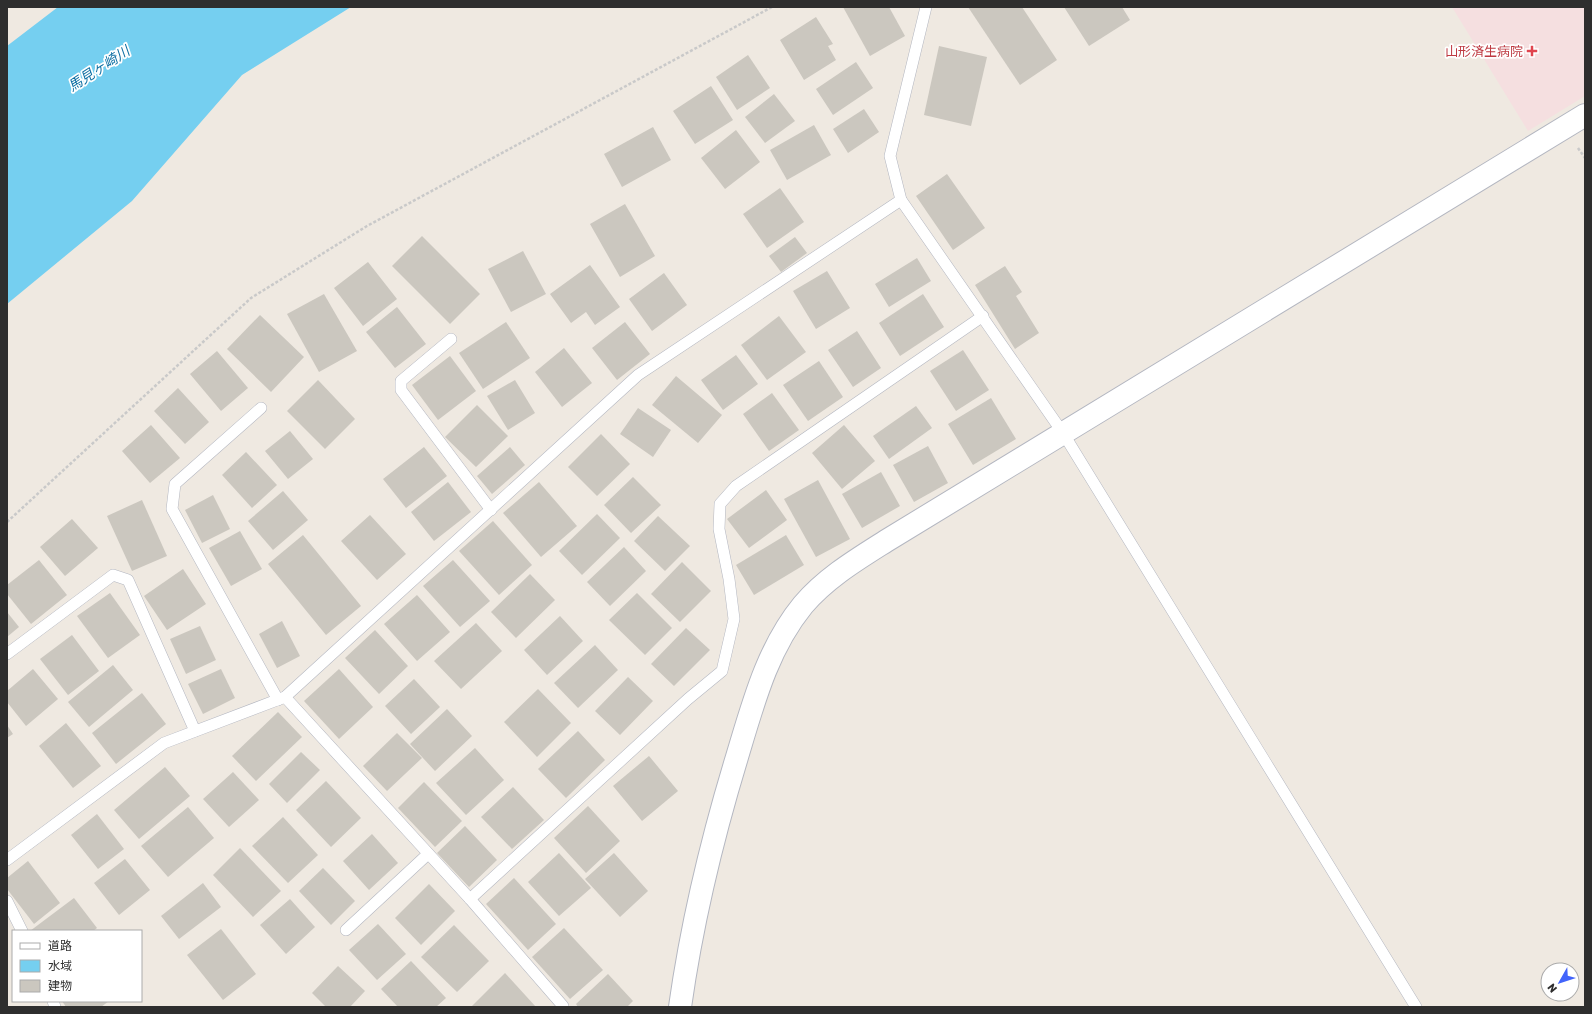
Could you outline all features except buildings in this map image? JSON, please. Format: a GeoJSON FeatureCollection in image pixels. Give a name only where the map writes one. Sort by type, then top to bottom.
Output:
{"type":"FeatureCollection","features":[{"type":"Feature","properties":{"kind":"street"},"geometry":{"type":"LineString","coordinates":[[680,1007],[684,976],[704,876],[755,695],[776,645],[803,605],[838,571],[1585,115]]}},
{"type":"Feature","properties":{"kind":"lane"},"geometry":{"type":"LineString","coordinates":[[926,7],[890,156],[901,200],[1063,433],[1416,1007]]}},
{"type":"Feature","properties":{"kind":"lane"},"geometry":{"type":"LineString","coordinates":[[7,860],[164,742],[281,699],[638,375],[901,200]]}},
{"type":"Feature","properties":{"kind":"lane"},"geometry":{"type":"LineString","coordinates":[[470,899],[688,699],[722,671],[734,619],[729,579],[719,529],[720,504],[736,486],[983,316]]}},
{"type":"Feature","properties":{"kind":"lane"},"geometry":{"type":"LineString","coordinates":[[451,339],[401,381],[401,390],[491,510]]}},
{"type":"Feature","properties":{"kind":"lane"},"geometry":{"type":"LineString","coordinates":[[260,408],[175,484],[172,509],[281,699],[470,899],[563,1007]]}},
{"type":"Feature","properties":{"kind":"lane"},"geometry":{"type":"LineString","coordinates":[[7,654],[113,576],[128,580],[195,731]]}},
{"type":"Feature","properties":{"kind":"lane"},"geometry":{"type":"LineString","coordinates":[[346,930],[428,854]]}},
{"type":"Feature","properties":{"kind":"lane"},"geometry":{"type":"LineString","coordinates":[[7,901],[22,930]]}},
{"type":"Feature","properties":{"kind":"path"},"geometry":{"type":"LineString","coordinates":[[7,522],[251,298],[367,226],[772,7]]}},
{"type":"Feature","properties":{"kind":"shaded area","name":"山形済生病院"},"geometry":{"type":"Polygon","coordinates":[[[1452,7],[1585,7],[1585,96],[1528,131],[1452,7]]]}},
{"type":"Feature","properties":{"kind":"water","name":"馬見ヶ崎川"},"geometry":{"type":"Polygon","coordinates":[[[58,7],[351,7],[242,75],[132,201],[7,304],[7,46],[58,7]]]}},
{"type":"Feature","properties":{"kind":"place","name":"山形済生病院"},"geometry":{"type":"Point","coordinates":[1532,51]}}]}
